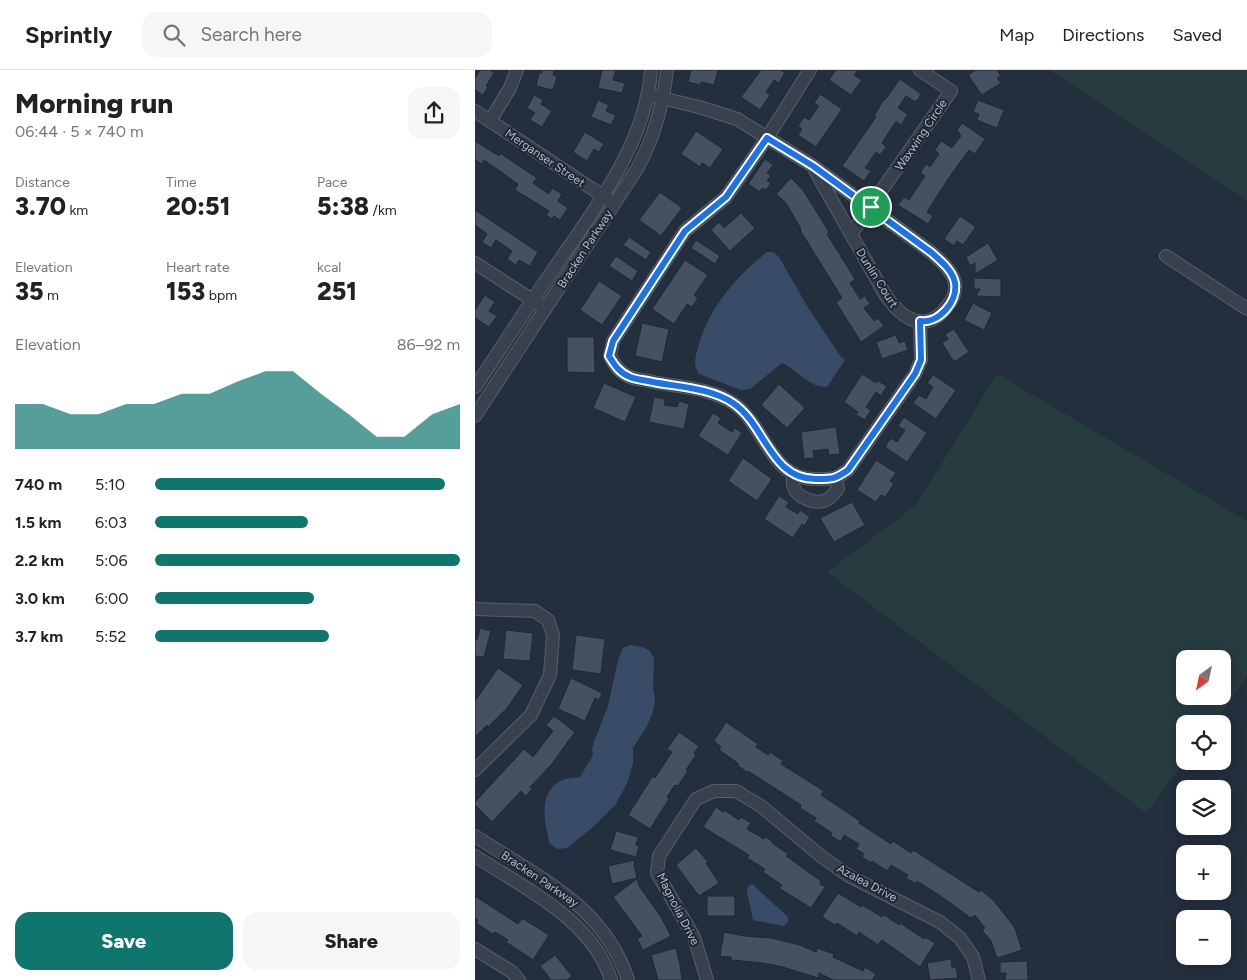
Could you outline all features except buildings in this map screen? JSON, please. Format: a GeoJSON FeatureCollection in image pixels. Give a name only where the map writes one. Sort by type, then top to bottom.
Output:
{"type":"FeatureCollection","features":[{"type":"Feature","properties":{"kind":"street"},"geometry":{"type":"LineString","coordinates":[[490,121],[510,88],[517,70]]}},
{"type":"Feature","properties":{"kind":"street","name":"Bracken Parkway"},"geometry":{"type":"LineString","coordinates":[[475,387],[620,168],[632,142],[649,95],[651,70]]}},
{"type":"Feature","properties":{"kind":"street","name":"Bracken Parkway"},"geometry":{"type":"LineString","coordinates":[[475,416],[616,203],[644,156],[656,126],[667,70]]}},
{"type":"Feature","properties":{"kind":"street"},"geometry":{"type":"LineString","coordinates":[[649,95],[723,113],[737,119],[767,138],[813,166],[871,207],[947,266],[955,283],[953,298],[942,315],[926,322],[920,321],[921,360],[915,374],[848,470],[835,479],[811,479],[793,475],[780,465],[750,419],[735,404],[716,394],[631,378],[616,368],[609,356],[613,341],[685,231],[726,197],[767,138],[810,70]]}},
{"type":"Feature","properties":{"kind":"street","name":"Waxwing Circle"},"geometry":{"type":"LineString","coordinates":[[851,234],[951,91],[920,70]]}},
{"type":"Feature","properties":{"kind":"street","name":"Merganser Street"},"geometry":{"type":"LineString","coordinates":[[475,111],[602,196],[616,203]]}},
{"type":"Feature","properties":{"kind":"street","name":"Dunlin Court"},"geometry":{"type":"LineString","coordinates":[[813,166],[886,296],[896,310],[910,320],[920,321]]}},
{"type":"Feature","properties":{"kind":"street"},"geometry":{"type":"LineString","coordinates":[[1166,256],[1247,309]]}},
{"type":"Feature","properties":{"kind":"street"},"geometry":{"type":"LineString","coordinates":[[475,263],[546,309]]}},
{"type":"Feature","properties":{"kind":"street"},"geometry":{"type":"LineString","coordinates":[[486,370],[499,379]]}},
{"type":"Feature","properties":{"kind":"street"},"geometry":{"type":"LineString","coordinates":[[793,475],[793,487],[800,495],[810,500],[824,501],[833,495],[838,488],[835,479]]}},
{"type":"Feature","properties":{"kind":"street"},"geometry":{"type":"LineString","coordinates":[[475,609],[535,611],[548,620],[553,635],[550,675],[531,715],[475,770]]}},
{"type":"Feature","properties":{"kind":"street","name":"Azalea Drive"},"geometry":{"type":"LineString","coordinates":[[736,791],[761,806],[822,857],[849,876],[940,922],[961,938],[973,957],[979,980]]}},
{"type":"Feature","properties":{"kind":"street","name":"Magnolia Drive"},"geometry":{"type":"LineString","coordinates":[[707,980],[694,937],[657,873],[659,856],[696,799],[714,792],[736,791]]}},
{"type":"Feature","properties":{"kind":"street","name":"Bracken Parkway"},"geometry":{"type":"LineString","coordinates":[[475,836],[581,907],[598,924],[611,943],[622,963],[628,980]]}},
{"type":"Feature","properties":{"kind":"street","name":"Bracken Parkway"},"geometry":{"type":"LineString","coordinates":[[475,856],[573,921],[597,950],[611,980]]}},
{"type":"Feature","properties":{"kind":"street"},"geometry":{"type":"LineString","coordinates":[[475,949],[512,972],[519,980]]}},
{"type":"Feature","properties":{"kind":"green space"},"geometry":{"type":"Polygon","coordinates":[[[1049,70],[1247,70],[1247,200],[1049,70]]]}},
{"type":"Feature","properties":{"kind":"green space"},"geometry":{"type":"Polygon","coordinates":[[[997,374],[1247,521],[1247,677],[1231,699],[1231,650],[1176,650],[1176,705],[1227,705],[1220,715],[1176,715],[1176,770],[1178,770],[1146,813],[827,572],[916,505],[997,374]]]}},
{"type":"Feature","properties":{"kind":"water"},"geometry":{"type":"Polygon","coordinates":[[[767,252],[773,252],[779,257],[807,306],[841,357],[845,360],[827,387],[821,387],[809,382],[782,363],[750,389],[741,390],[699,374],[697,370],[695,359],[697,352],[704,330],[717,305],[745,271],[767,252]]]}},
{"type":"Feature","properties":{"kind":"water"},"geometry":{"type":"Polygon","coordinates":[[[630,645],[649,650],[654,658],[653,688],[655,699],[653,712],[647,726],[633,748],[633,763],[628,781],[616,804],[593,827],[567,848],[558,849],[550,844],[548,836],[545,817],[546,798],[556,784],[565,779],[580,777],[593,755],[592,749],[608,706],[618,660],[623,648],[630,645]]]}},
{"type":"Feature","properties":{"kind":"water"},"geometry":{"type":"Polygon","coordinates":[[[752,884],[788,917],[788,922],[784,926],[753,920],[747,891],[748,886],[752,884]]]}},
{"type":"Feature","properties":{"kind":"route"},"geometry":{"type":"LineString","coordinates":[[767,138],[813,166],[871,207],[947,266],[955,283],[953,298],[942,315],[926,322],[920,321],[921,360],[915,374],[848,470],[835,479],[811,479],[793,475],[780,465],[750,419],[735,404],[716,394],[631,378],[616,368],[609,356],[613,341],[685,231],[726,197],[767,138]]}}]}
